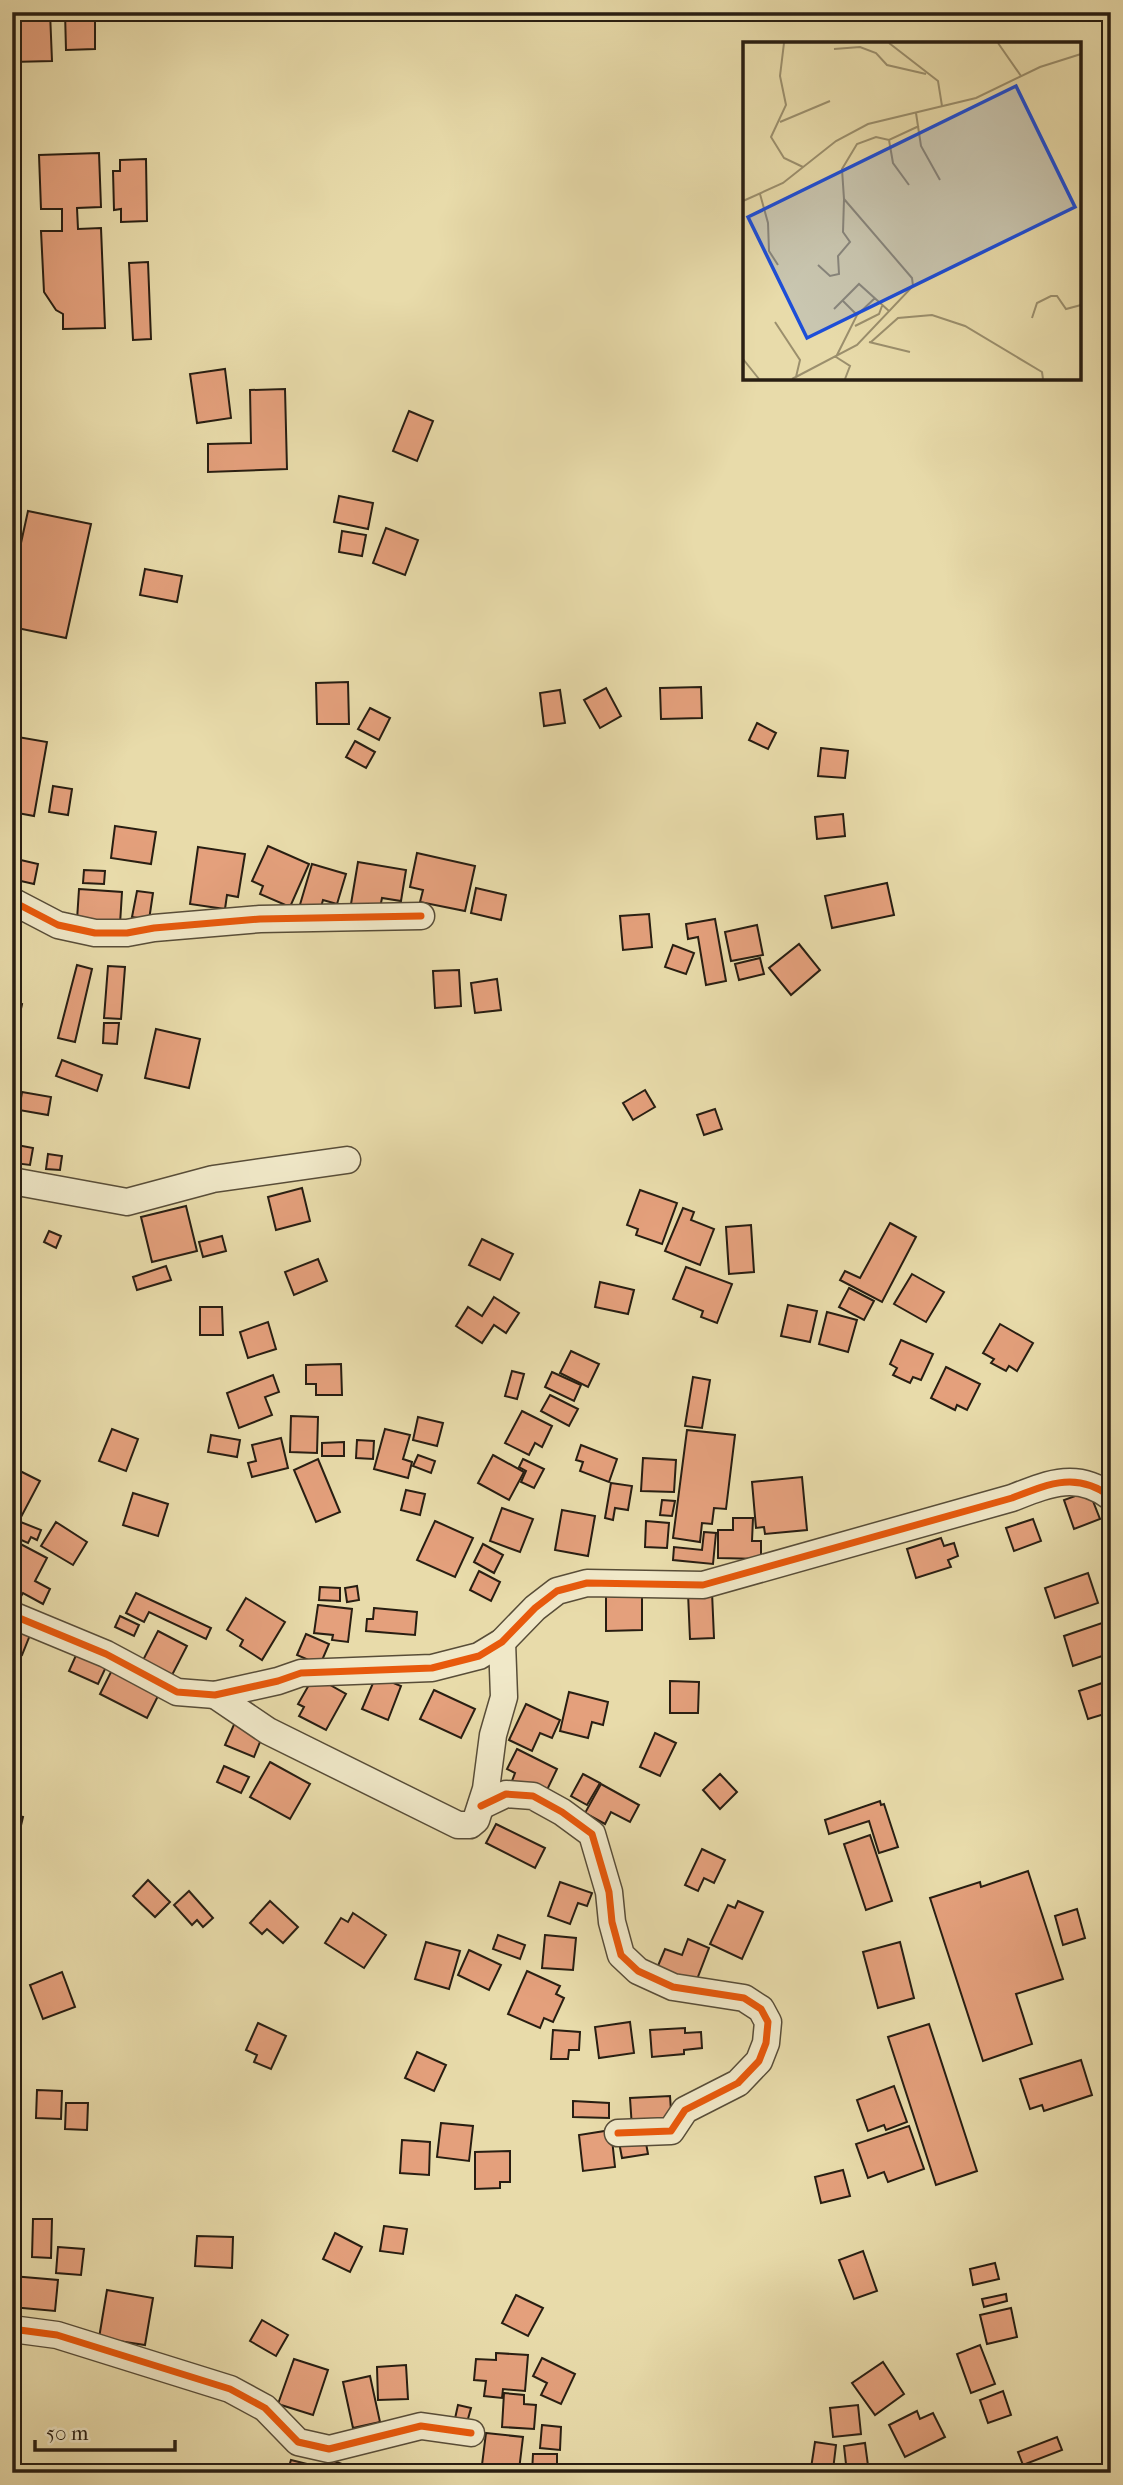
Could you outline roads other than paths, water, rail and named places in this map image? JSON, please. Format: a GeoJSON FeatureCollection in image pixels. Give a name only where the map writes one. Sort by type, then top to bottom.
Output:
{"type":"FeatureCollection","features":[{"type":"Feature","properties":{"kind":"street"},"geometry":{"type":"LineString","coordinates":[[12,901],[58,925],[95,933],[127,933],[154,928],[260,919],[421,916]]}},
{"type":"Feature","properties":{"kind":"street"},"geometry":{"type":"LineString","coordinates":[[12,1181],[127,1202],[213,1179],[347,1160]]}},
{"type":"Feature","properties":{"kind":"street"},"geometry":{"type":"LineString","coordinates":[[12,1615],[106,1654],[177,1692],[215,1695],[301,1673],[432,1668],[479,1656],[502,1642],[535,1608],[557,1591],[587,1583],[703,1585],[1012,1498],[1052,1482],[1096,1485],[1111,1497]]}},
{"type":"Feature","properties":{"kind":"street"},"geometry":{"type":"LineString","coordinates":[[215,1695],[268,1731],[458,1825],[470,1825],[476,1820],[481,1806],[490,1770],[493,1735],[504,1697],[502,1642]]}},
{"type":"Feature","properties":{"kind":"street"},"geometry":{"type":"LineString","coordinates":[[481,1806],[506,1794],[533,1796],[562,1812],[592,1834],[609,1892],[612,1922],[621,1955],[638,1971],[673,1987],[744,1998],[761,2009],[768,2022],[766,2043],[759,2061],[738,2083],[685,2110],[671,2132],[618,2133]]}},
{"type":"Feature","properties":{"kind":"street"},"geometry":{"type":"LineString","coordinates":[[12,2329],[57,2335],[230,2389],[265,2408],[298,2442],[329,2449],[421,2426],[471,2433]]}}]}
